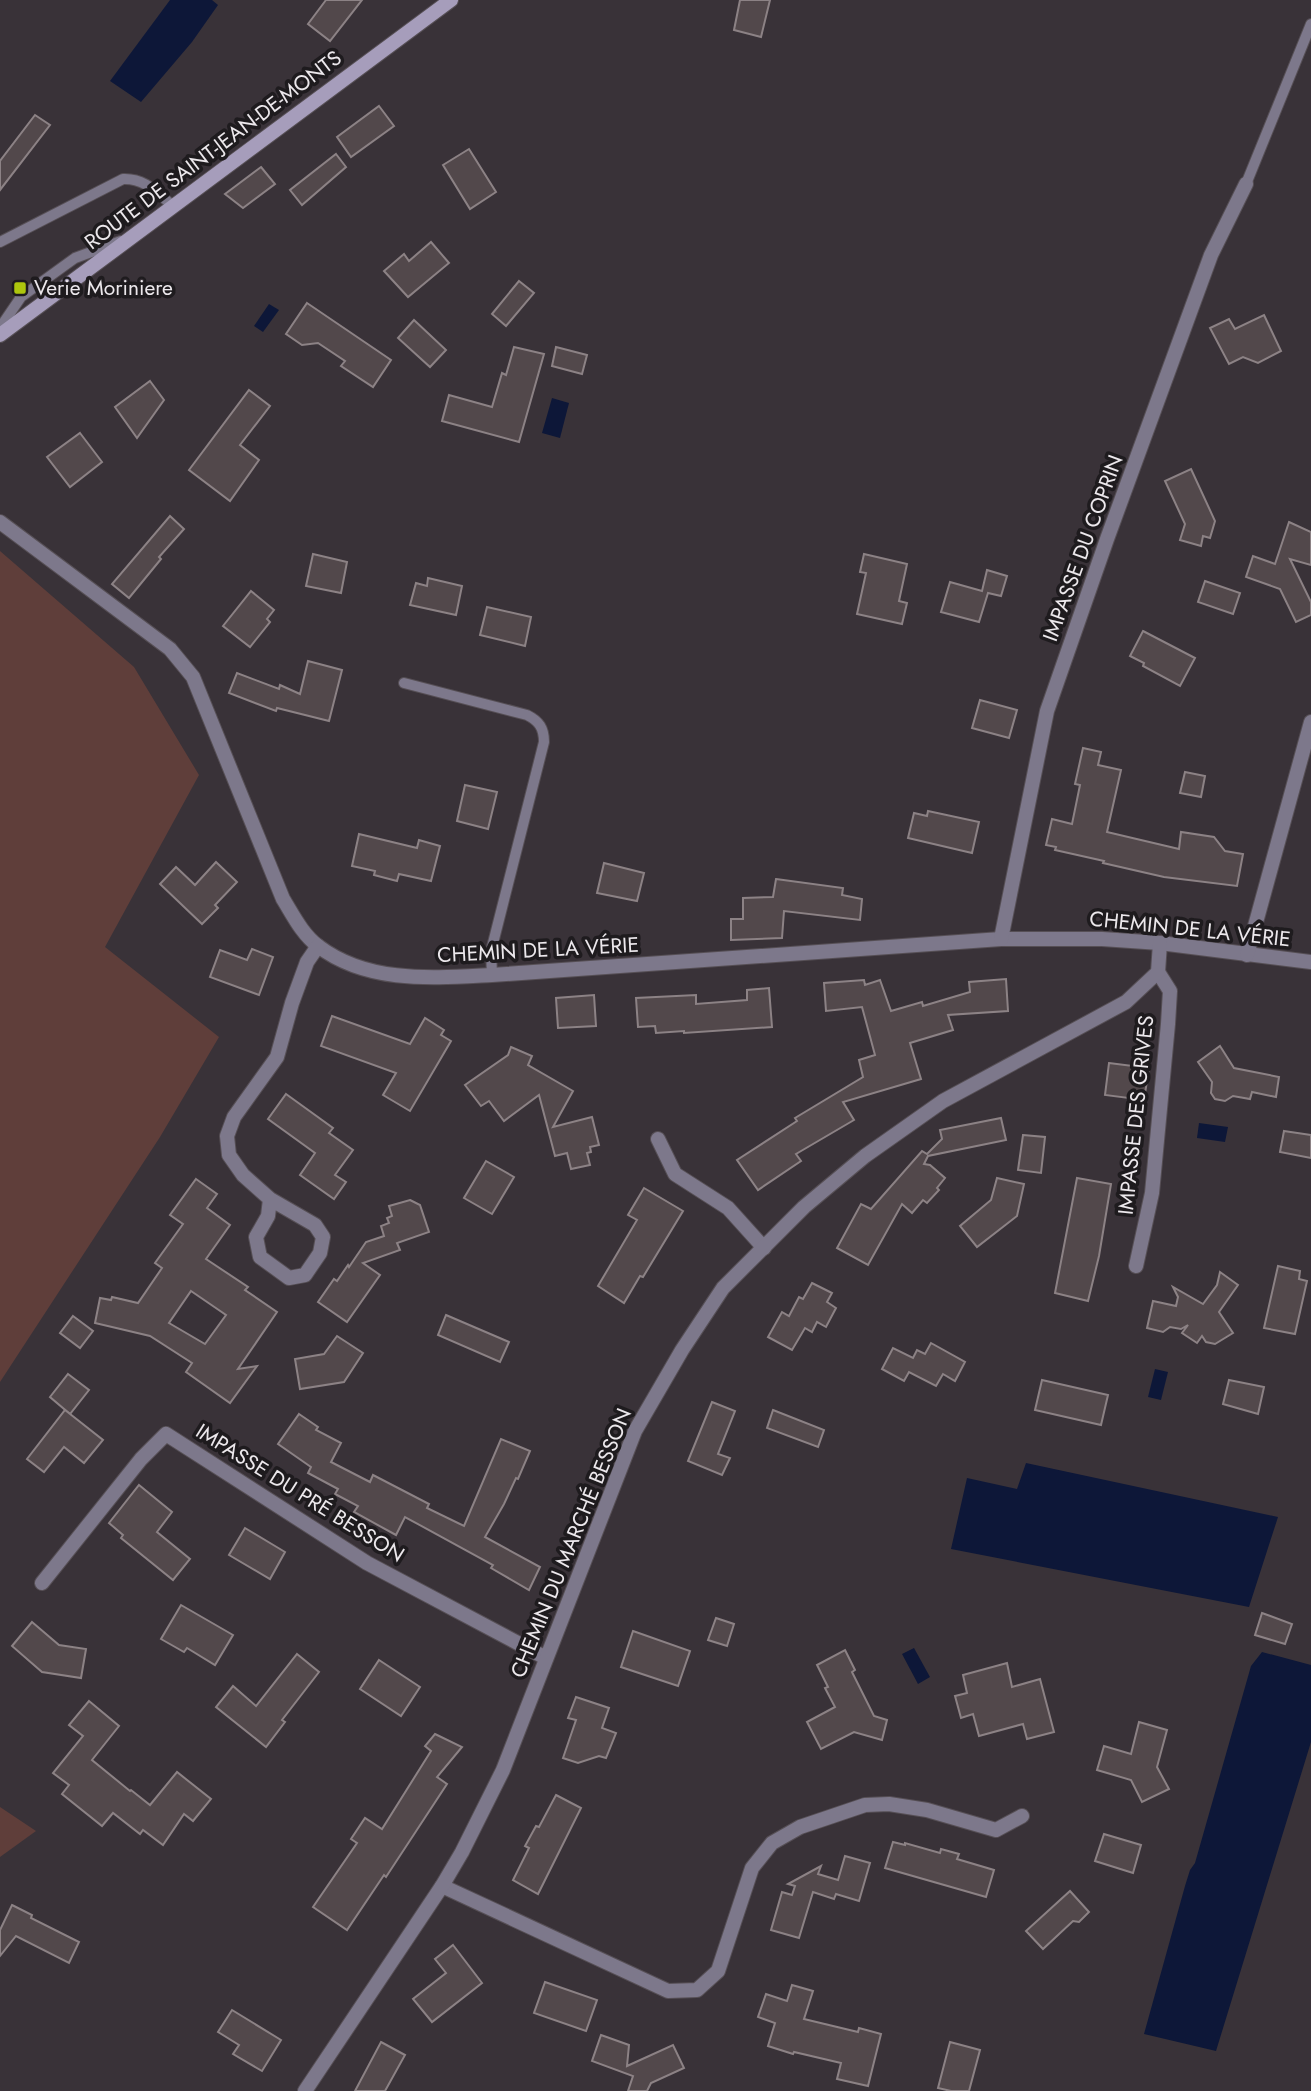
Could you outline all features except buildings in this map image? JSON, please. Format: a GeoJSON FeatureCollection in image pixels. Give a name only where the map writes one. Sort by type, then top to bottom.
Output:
{"type":"FeatureCollection","features":[{"type":"Feature","properties":{"kind":"main road","name":"ROUTE DE SAINT-JEAN-DE-MONTS"},"geometry":{"type":"LineString","coordinates":[[0,335],[451,0]]}},
{"type":"Feature","properties":{"kind":"street","name":"IMPASSE DU COPRIN"},"geometry":{"type":"LineString","coordinates":[[1001,939],[1047,711],[1211,255],[1246,184]]}},
{"type":"Feature","properties":{"kind":"street","name":"CHEMIN DE LA VÉRIE"},"geometry":{"type":"LineString","coordinates":[[0,522],[170,649],[193,677],[283,899],[304,932],[318,946],[345,961],[380,974],[429,978],[492,975],[1001,939],[1102,939],[1160,943],[1311,962]]}},
{"type":"Feature","properties":{"kind":"street"},"geometry":{"type":"LineString","coordinates":[[1247,955],[1311,722]]}},
{"type":"Feature","properties":{"kind":"street"},"geometry":{"type":"LineString","coordinates":[[1158,972],[1160,943]]}},
{"type":"Feature","properties":{"kind":"street"},"geometry":{"type":"LineString","coordinates":[[270,1199],[268,1216],[257,1237],[260,1257],[289,1278],[305,1275],[320,1253],[323,1237],[315,1225],[270,1199],[243,1175],[229,1155],[227,1136],[234,1117],[277,1057],[307,962],[318,946]]}},
{"type":"Feature","properties":{"kind":"street","name":"CHEMIN DU MARCHÉ BESSON"},"geometry":{"type":"LineString","coordinates":[[305,2091],[462,1852],[503,1770],[635,1431],[681,1350],[723,1289],[804,1207],[865,1156],[943,1101],[1126,1002],[1158,972]]}},
{"type":"Feature","properties":{"kind":"street","name":"IMPASSE DES GRIVES"},"geometry":{"type":"LineString","coordinates":[[1136,1266],[1152,1193],[1168,1024],[1170,991],[1158,972]]}},
{"type":"Feature","properties":{"kind":"street"},"geometry":{"type":"LineString","coordinates":[[658,1139],[674,1174],[728,1208],[764,1248]]}},
{"type":"Feature","properties":{"kind":"street","name":"IMPASSE DU PRÉ BESSON"},"geometry":{"type":"LineString","coordinates":[[42,1583],[141,1459],[166,1434],[367,1563],[546,1658]]}},
{"type":"Feature","properties":{"kind":"street"},"geometry":{"type":"LineString","coordinates":[[442,1886],[668,1991],[697,1990],[718,1971],[752,1868],[772,1843],[800,1827],[864,1805],[889,1804],[927,1810],[996,1830],[1021,1816]]}},
{"type":"Feature","properties":{"kind":"lane"},"geometry":{"type":"LineString","coordinates":[[1246,184],[1311,24]]}},
{"type":"Feature","properties":{"kind":"lane"},"geometry":{"type":"LineString","coordinates":[[0,242],[123,178],[145,182],[173,206]]}},
{"type":"Feature","properties":{"kind":"lane"},"geometry":{"type":"LineString","coordinates":[[0,328],[21,297],[75,258],[133,236]]}},
{"type":"Feature","properties":{"kind":"lane"},"geometry":{"type":"LineString","coordinates":[[404,683],[527,715],[541,725],[544,742],[491,951],[492,975]]}},
{"type":"Feature","properties":{"kind":"shaded area"},"geometry":{"type":"Polygon","coordinates":[[[0,551],[134,667],[199,775],[105,947],[219,1037],[160,1137],[0,1382],[0,551]]]}},
{"type":"Feature","properties":{"kind":"shaded area"},"geometry":{"type":"Polygon","coordinates":[[[0,1807],[36,1831],[0,1857],[0,1807]]]}},
{"type":"Feature","properties":{"kind":"water"},"geometry":{"type":"Polygon","coordinates":[[[170,0],[212,0],[218,5],[192,42],[141,102],[110,81],[170,0]]]}},
{"type":"Feature","properties":{"kind":"water"},"geometry":{"type":"Polygon","coordinates":[[[269,304],[279,310],[263,332],[254,326],[269,304]]]}},
{"type":"Feature","properties":{"kind":"water"},"geometry":{"type":"Polygon","coordinates":[[[552,398],[569,403],[560,438],[542,433],[552,398]]]}},
{"type":"Feature","properties":{"kind":"water"},"geometry":{"type":"Polygon","coordinates":[[[1199,1123],[1228,1127],[1225,1142],[1197,1138],[1199,1123]]]}},
{"type":"Feature","properties":{"kind":"water"},"geometry":{"type":"Polygon","coordinates":[[[1155,1369],[1168,1372],[1161,1400],[1148,1397],[1155,1369]]]}},
{"type":"Feature","properties":{"kind":"water"},"geometry":{"type":"Polygon","coordinates":[[[1026,1463],[1278,1517],[1249,1607],[951,1549],[967,1478],[1017,1489],[1026,1463]]]}},
{"type":"Feature","properties":{"kind":"water"},"geometry":{"type":"Polygon","coordinates":[[[914,1648],[930,1677],[918,1684],[902,1654],[914,1648]]]}},
{"type":"Feature","properties":{"kind":"water"},"geometry":{"type":"Polygon","coordinates":[[[1262,1652],[1311,1665],[1311,1742],[1216,2051],[1144,2034],[1251,1666],[1262,1652]]]}},
{"type":"Feature","properties":{"kind":"place","name":"Verie Moriniere"},"geometry":{"type":"Point","coordinates":[20,288]}}]}
